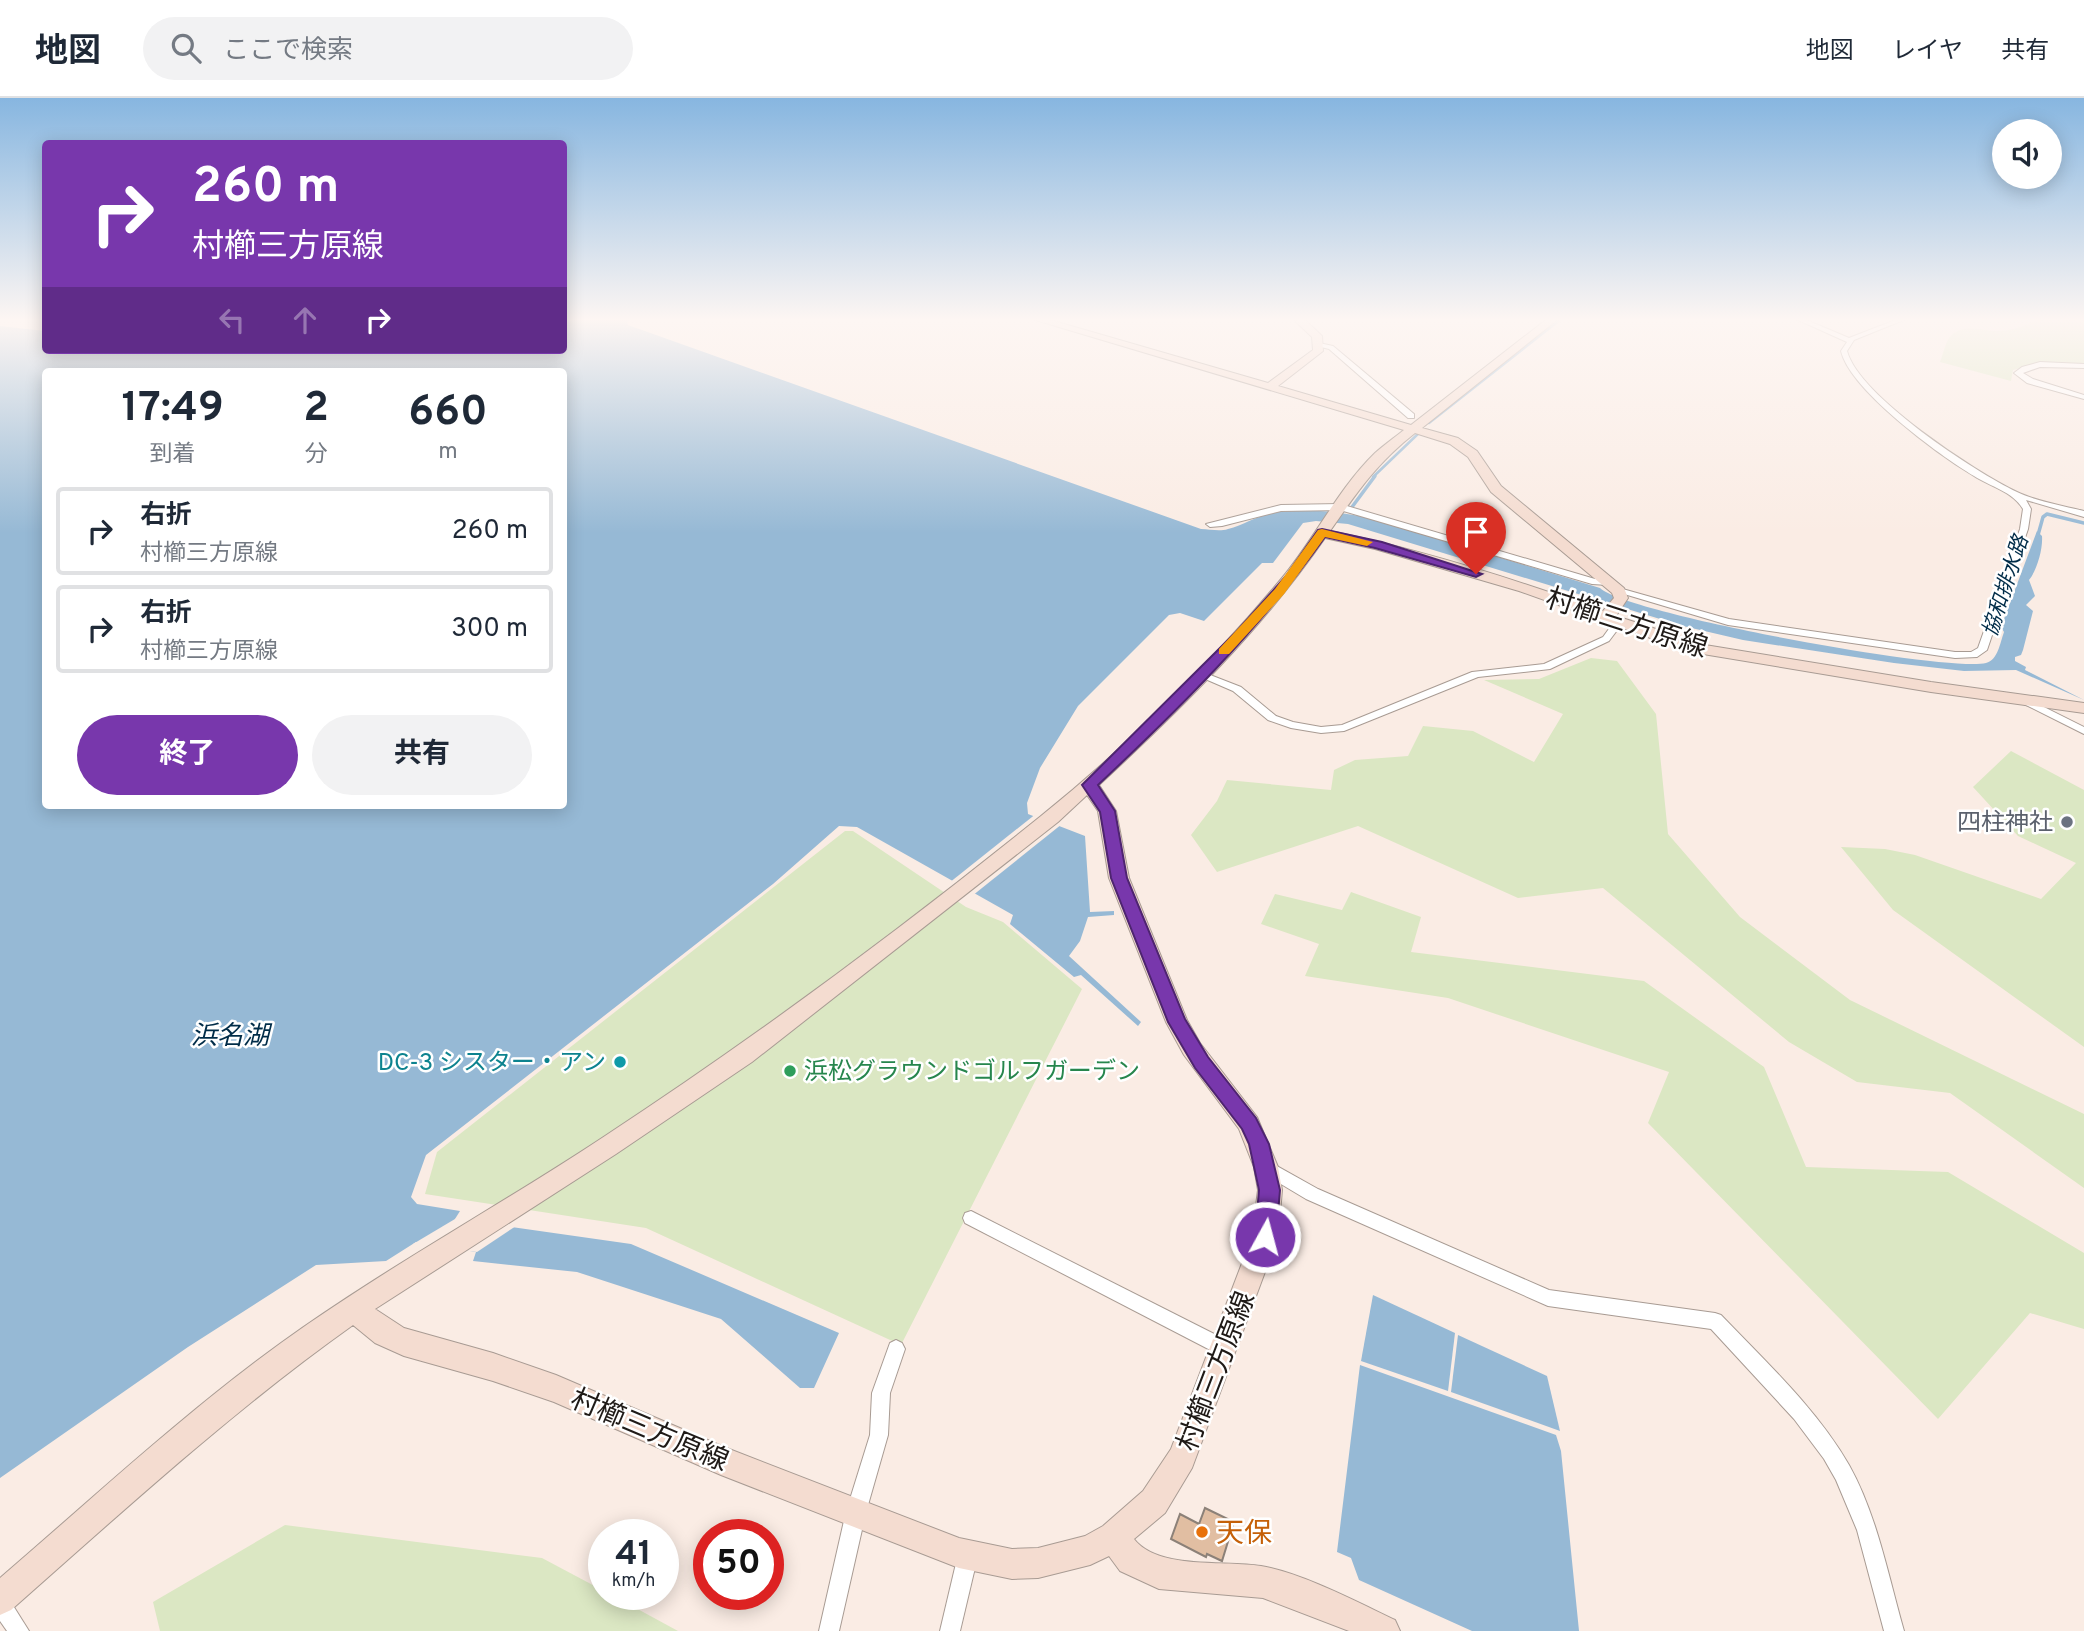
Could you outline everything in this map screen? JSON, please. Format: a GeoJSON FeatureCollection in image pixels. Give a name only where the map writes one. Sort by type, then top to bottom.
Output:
{"type":"FeatureCollection","features":[{"type":"Feature","properties":{"kind":"street"},"geometry":{"type":"LineString","coordinates":[[1289,391],[1412,421],[1468,450],[1496,489],[1616,591]]}},
{"type":"Feature","properties":{"kind":"street"},"geometry":{"type":"LineString","coordinates":[[1379,391],[1412,421]]}},
{"type":"Feature","properties":{"kind":"street"},"geometry":{"type":"LineString","coordinates":[[19,1631],[0,1601],[224,1405],[352,1308],[608,1147],[733,1062],[960,890],[1090,785],[1201,675],[1279,591],[1372,464],[1412,421],[1454,391]]}},
{"type":"Feature","properties":{"kind":"street"},"geometry":{"type":"LineString","coordinates":[[1874,391],[1898,415],[1975,473],[2013,494],[2084,513]]}},
{"type":"Feature","properties":{"kind":"street"},"geometry":{"type":"LineString","coordinates":[[2062,391],[2084,397]]}},
{"type":"Feature","properties":{"kind":"street"},"geometry":{"type":"LineString","coordinates":[[1210,524],[1281,508],[1339,508],[1728,622],[1945,654],[1973,655],[1984,646],[2024,529],[2027,509],[2013,494]]}},
{"type":"Feature","properties":{"kind":"street","name":"村櫛三方原線"},"geometry":{"type":"LineString","coordinates":[[1325,529],[1538,593],[1672,640],[1714,651],[2084,708]]}},
{"type":"Feature","properties":{"kind":"street"},"geometry":{"type":"LineString","coordinates":[[1201,675],[1237,689],[1272,718],[1290,725],[1321,730],[1345,728],[1476,674],[1546,667],[1606,639],[1616,591]]}},
{"type":"Feature","properties":{"kind":"street"},"geometry":{"type":"LineString","coordinates":[[2024,700],[2084,731]]}},
{"type":"Feature","properties":{"kind":"street","name":"村櫛三方原線"},"geometry":{"type":"LineString","coordinates":[[352,1308],[385,1334],[404,1342],[546,1385],[721,1460],[969,1555],[1012,1564],[1038,1563],[1090,1550],[1114,1537],[1136,1521],[1170,1481],[1182,1458],[1265,1237],[1270,1202],[1266,1167],[1249,1124],[1202,1062],[1177,1022],[1119,878],[1107,811],[1090,785]]}},
{"type":"Feature","properties":{"kind":"street"},"geometry":{"type":"LineString","coordinates":[[1266,1167],[1312,1194],[1548,1298],[1715,1321],[1822,1439],[1843,1474],[1860,1516],[1895,1631]]}},
{"type":"Feature","properties":{"kind":"street"},"geometry":{"type":"LineString","coordinates":[[971,1218],[1225,1348]]}},
{"type":"Feature","properties":{"kind":"street"},"geometry":{"type":"LineString","coordinates":[[829,1631],[856,1512],[879,1435],[881,1393],[895,1349]]}},
{"type":"Feature","properties":{"kind":"street"},"geometry":{"type":"LineString","coordinates":[[1114,1537],[1130,1560],[1159,1573],[1264,1582],[1326,1604],[1384,1631]]}},
{"type":"Feature","properties":{"kind":"street"},"geometry":{"type":"LineString","coordinates":[[950,1631],[969,1555]]}},
{"type":"Feature","properties":{"kind":"green space"},"geometry":{"type":"Polygon","coordinates":[[[1591,658],[1617,661],[1656,714],[1668,834],[1740,917],[1850,1000],[2084,1114],[2084,1188],[1950,1093],[1857,1082],[1789,1042],[1603,888],[1518,898],[1358,826],[1217,872],[1191,835],[1217,801],[1227,780],[1331,790],[1334,770],[1355,760],[1408,756],[1423,726],[1473,731],[1534,762],[1563,714],[1484,680],[1539,679],[1591,658]]]}},
{"type":"Feature","properties":{"kind":"green space"},"geometry":{"type":"Polygon","coordinates":[[[2011,751],[2084,790],[2084,1047],[1893,910],[1841,847],[1885,849],[1915,855],[2041,899],[2076,863],[2018,836],[1973,787],[2011,751]]]}},
{"type":"Feature","properties":{"kind":"green space","name":"浜松グラウンドゴルフガーデン"},"geometry":{"type":"Polygon","coordinates":[[[845,831],[853,831],[966,907],[1003,922],[1082,989],[901,1345],[646,1228],[425,1194],[437,1152],[845,831]]]}},
{"type":"Feature","properties":{"kind":"green space"},"geometry":{"type":"Polygon","coordinates":[[[1351,892],[1421,917],[1411,952],[1644,981],[1764,1067],[1806,1167],[1948,1172],[2084,1253],[2084,1329],[2030,1313],[1938,1419],[1648,1123],[1669,1072],[1448,998],[1305,976],[1319,944],[1261,924],[1275,894],[1342,910],[1351,892]]]}},
{"type":"Feature","properties":{"kind":"green space"},"geometry":{"type":"Polygon","coordinates":[[[285,1525],[542,1558],[588,1582],[588,1610],[639,1610],[678,1631],[160,1631],[153,1602],[285,1525]]]}},
{"type":"Feature","properties":{"kind":"water","name":"浜名湖"},"geometry":{"type":"Polygon","coordinates":[[[0,391],[42,391],[42,809],[567,809],[567,391],[812,391],[1201,529],[1225,530],[1267,514],[1297,510],[1370,518],[1600,588],[1623,599],[1666,612],[1787,639],[1911,659],[1958,663],[1990,661],[1998,651],[2004,632],[2001,627],[2037,531],[2042,536],[2037,565],[2029,580],[2035,596],[2026,605],[2033,611],[2023,650],[2021,655],[2015,657],[2015,661],[2026,667],[2025,670],[2084,700],[2016,670],[1964,671],[1743,640],[1683,626],[1348,524],[1316,521],[1303,523],[1273,563],[1262,563],[1204,621],[1180,613],[1169,615],[1078,706],[1040,768],[1027,803],[1028,814],[1085,836],[1090,912],[1114,911],[1114,915],[1088,917],[1080,941],[1069,956],[1141,1022],[1138,1026],[1081,975],[1074,977],[1010,924],[1013,915],[857,827],[839,826],[773,884],[426,1155],[411,1197],[417,1204],[460,1211],[455,1219],[631,1244],[839,1333],[814,1388],[800,1388],[721,1319],[577,1272],[473,1261],[476,1252],[416,1242],[386,1261],[316,1265],[188,1347],[0,1478],[0,391]]]}},
{"type":"Feature","properties":{"kind":"water"},"geometry":{"type":"Polygon","coordinates":[[[1373,1295],[1455,1333],[1448,1391],[1361,1361],[1373,1295]]]}},
{"type":"Feature","properties":{"kind":"water"},"geometry":{"type":"Polygon","coordinates":[[[1458,1335],[1547,1376],[1560,1431],[1451,1392],[1458,1335]]]}},
{"type":"Feature","properties":{"kind":"water"},"geometry":{"type":"Polygon","coordinates":[[[1360,1365],[1556,1435],[1561,1451],[1579,1631],[1472,1631],[1359,1580],[1351,1558],[1337,1552],[1360,1365]]]}},
{"type":"Feature","properties":{"kind":"pier"},"geometry":{"type":"Polygon","coordinates":[[[1037,813],[1062,824],[972,896],[949,883],[1037,813]]]}},
{"type":"Feature","properties":{"kind":"pier"},"geometry":{"type":"Polygon","coordinates":[[[460,1216],[519,1224],[477,1252],[413,1244],[460,1216]]]}},
{"type":"Feature","properties":{"kind":"building","name":"天保"},"geometry":{"type":"Polygon","coordinates":[[[1205,1508],[1234,1522],[1222,1561],[1207,1554],[1206,1557],[1171,1539],[1180,1514],[1199,1524],[1205,1508]]]}},
{"type":"Feature","properties":{"kind":"waterway"},"geometry":{"type":"LineString","coordinates":[[1429,423],[1470,391]]}},
{"type":"Feature","properties":{"kind":"waterway"},"geometry":{"type":"LineString","coordinates":[[1373,477],[1420,432]]}},
{"type":"Feature","properties":{"kind":"waterway"},"geometry":{"type":"LineString","coordinates":[[1352,507],[1375,476]]}},
{"type":"Feature","properties":{"kind":"waterway","name":"協和排水路"},"geometry":{"type":"LineString","coordinates":[[2038,535],[2043,517],[2047,514],[2084,523]]}},
{"type":"Feature","properties":{"kind":"slow traffic"},"geometry":{"type":"LineString","coordinates":[[1224,652],[1290,578],[1322,533],[1367,542]]}},
{"type":"Feature","properties":{"kind":"place","name":"四柱神社"},"geometry":{"type":"Point","coordinates":[2067,822]}},
{"type":"Feature","properties":{"kind":"place","name":"DC-3 シスター・アン"},"geometry":{"type":"Point","coordinates":[620,1062]}},
{"type":"Feature","properties":{"kind":"place","name":"浜松グラウンドゴルフガーデン"},"geometry":{"type":"Point","coordinates":[790,1071]}},
{"type":"Feature","properties":{"kind":"place","name":"天保"},"geometry":{"type":"Point","coordinates":[1202,1532]}},
{"type":"Feature","properties":{"kind":"route"},"geometry":{"type":"LineString","coordinates":[[1265,1237],[1270,1190],[1259,1144],[1236,1104],[1202,1062],[1177,1022],[1123,891],[1115,865],[1107,811],[1090,785],[1144,734],[1240,635],[1290,578],[1322,533],[1378,545],[1476,574]]}}]}
